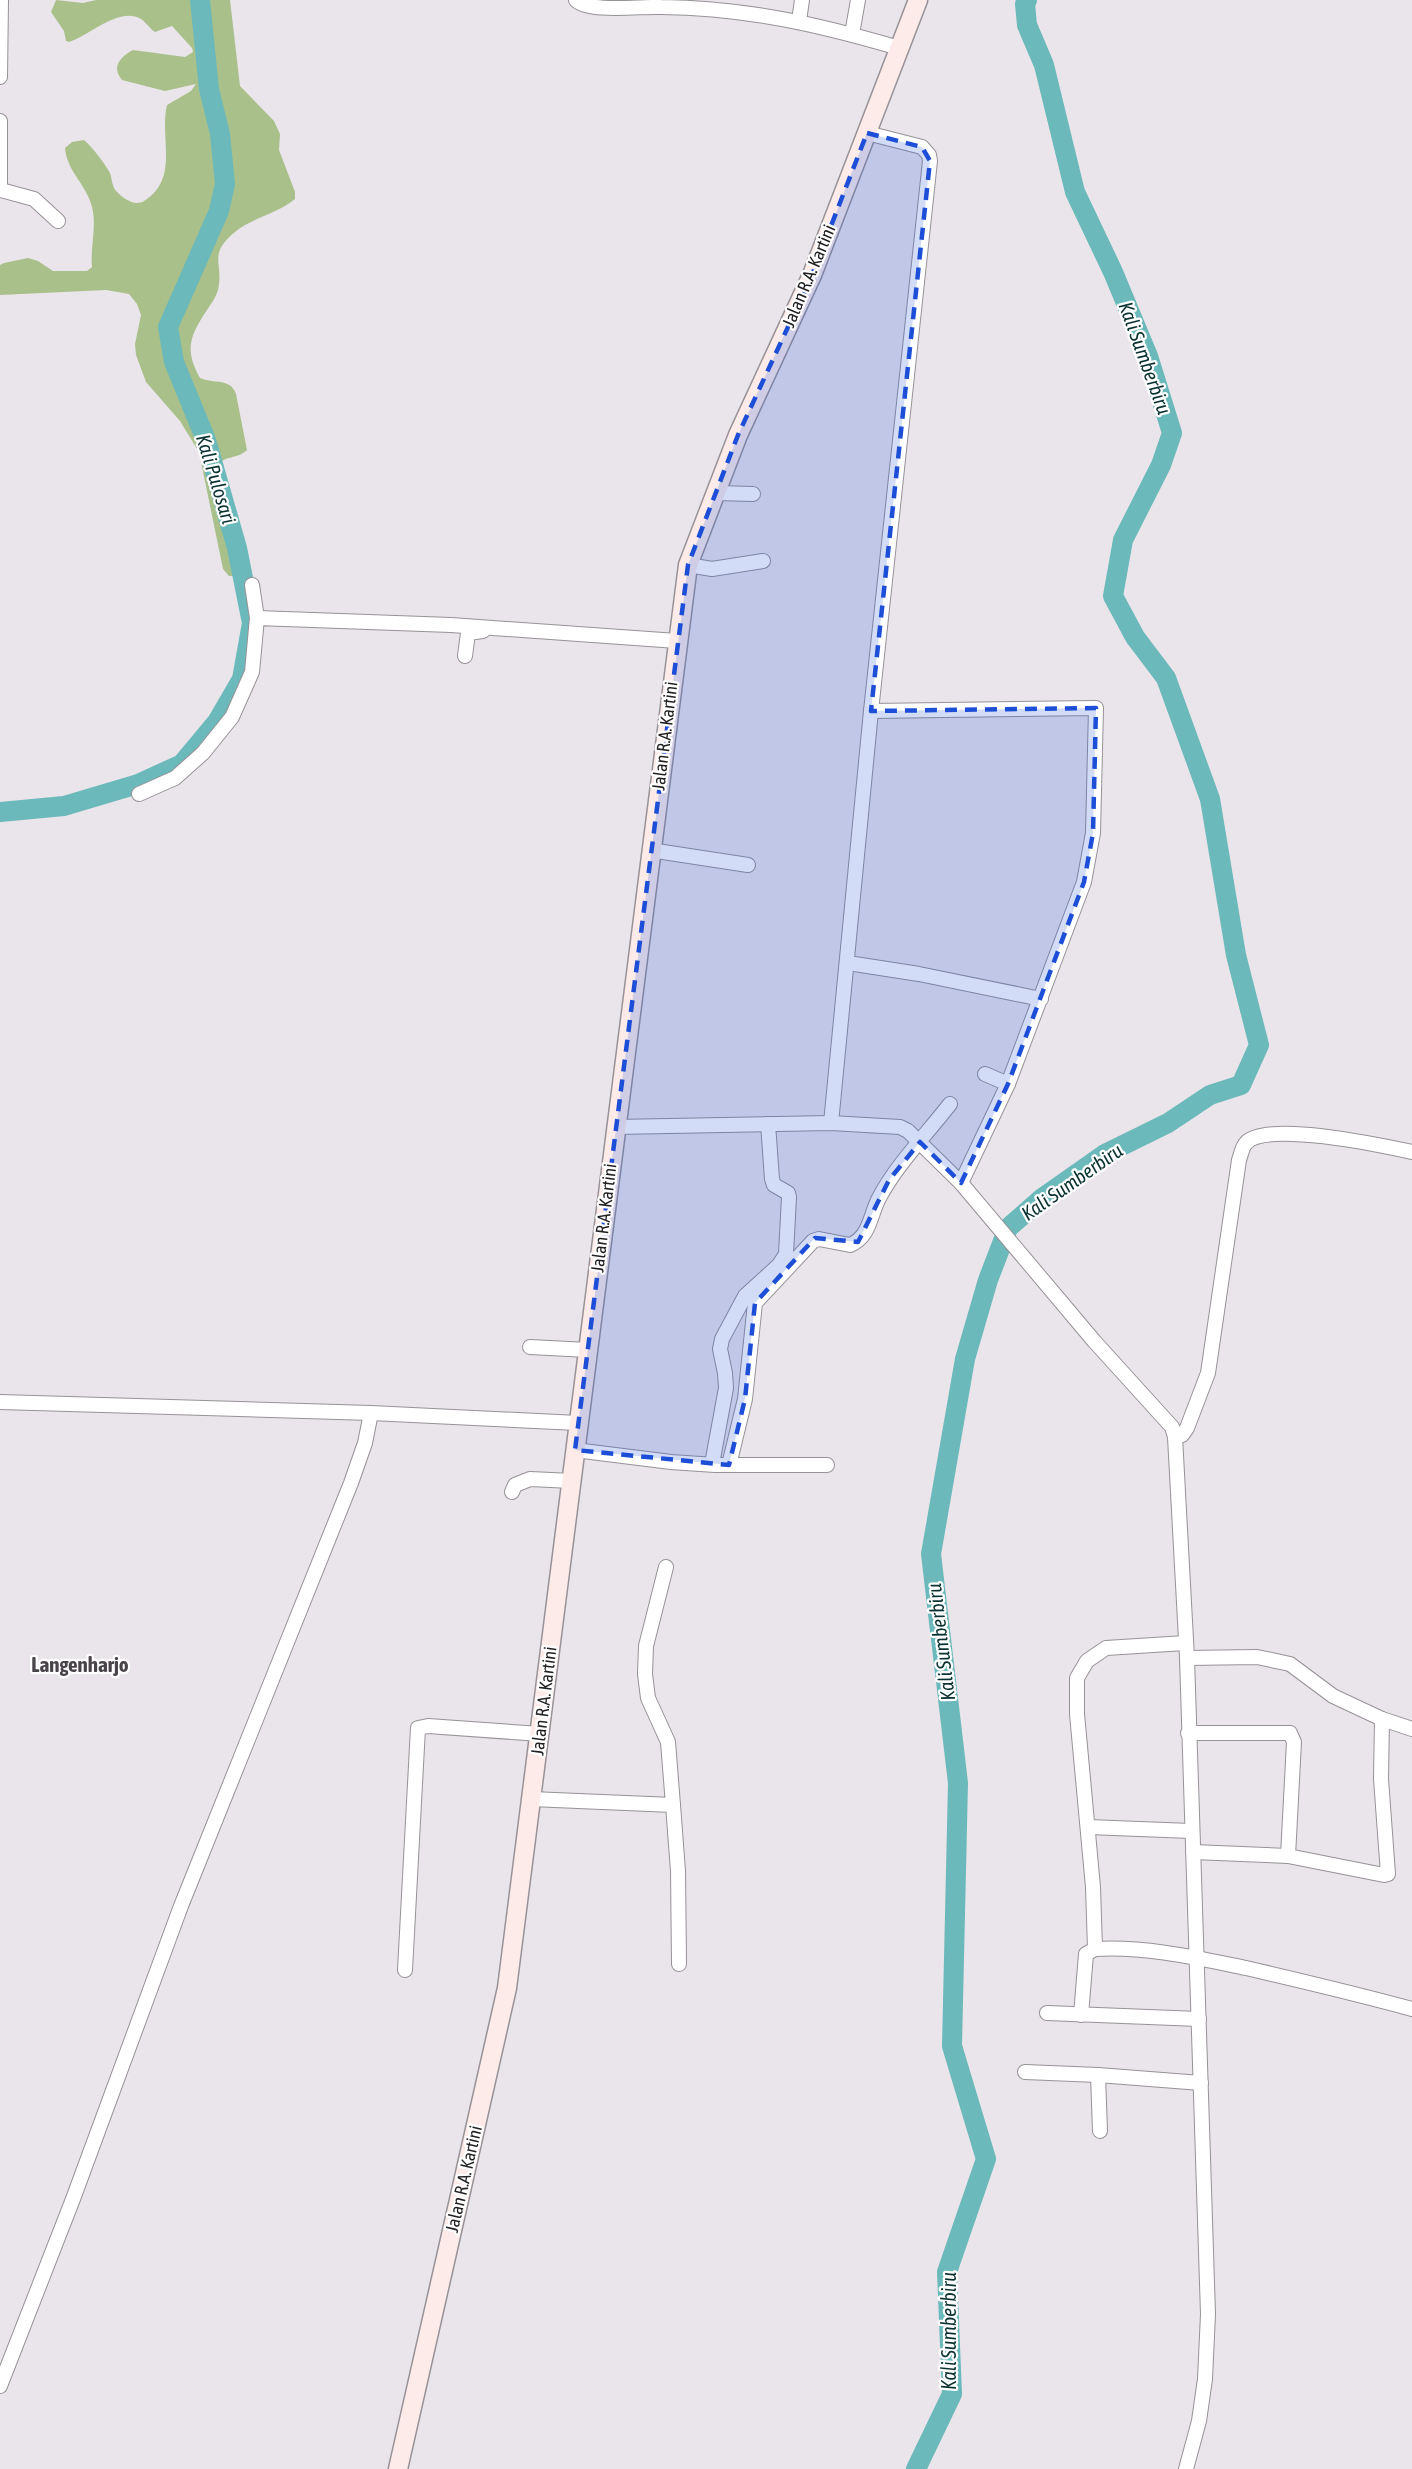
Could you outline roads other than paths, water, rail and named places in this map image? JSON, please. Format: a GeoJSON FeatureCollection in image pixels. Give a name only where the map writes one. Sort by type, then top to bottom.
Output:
{"type":"FeatureCollection","features":[{"type":"Feature","properties":{"kind":"main road","name":"Jalan R.A. Kartini"},"geometry":{"type":"LineString","coordinates":[[398,2469],[507,1988],[676,643],[688,565],[738,435],[812,275],[918,0]]}},
{"type":"Feature","properties":{"kind":"street"},"geometry":{"type":"LineString","coordinates":[[0,77],[1,0]]}},
{"type":"Feature","properties":{"kind":"street"},"geometry":{"type":"LineString","coordinates":[[576,0],[586,7],[661,3],[737,5],[899,48]]}},
{"type":"Feature","properties":{"kind":"street"},"geometry":{"type":"LineString","coordinates":[[799,21],[802,0]]}},
{"type":"Feature","properties":{"kind":"street"},"geometry":{"type":"LineString","coordinates":[[852,34],[858,0]]}},
{"type":"Feature","properties":{"kind":"street"},"geometry":{"type":"LineString","coordinates":[[0,121],[0,190],[34,199],[58,221]]}},
{"type":"Feature","properties":{"kind":"street"},"geometry":{"type":"LineString","coordinates":[[831,1123],[871,711],[930,161],[929,155],[922,147],[867,133]]}},
{"type":"Feature","properties":{"kind":"street"},"geometry":{"type":"LineString","coordinates":[[716,493],[753,494]]}},
{"type":"Feature","properties":{"kind":"street"},"geometry":{"type":"LineString","coordinates":[[688,565],[712,569],[763,561]]}},
{"type":"Feature","properties":{"kind":"street"},"geometry":{"type":"LineString","coordinates":[[140,794],[175,778],[203,753],[232,717],[252,672],[257,618],[252,585]]}},
{"type":"Feature","properties":{"kind":"street"},"geometry":{"type":"LineString","coordinates":[[257,618],[451,625],[676,643]]}},
{"type":"Feature","properties":{"kind":"street"},"geometry":{"type":"LineString","coordinates":[[465,656],[468,633],[473,631],[676,643]]}},
{"type":"Feature","properties":{"kind":"street"},"geometry":{"type":"LineString","coordinates":[[871,711],[1096,708],[1095,771],[1089,860],[1084,882],[1041,999],[961,1183]]}},
{"type":"Feature","properties":{"kind":"street"},"geometry":{"type":"LineString","coordinates":[[650,850],[748,866]]}},
{"type":"Feature","properties":{"kind":"street"},"geometry":{"type":"LineString","coordinates":[[848,963],[919,974],[1041,999]]}},
{"type":"Feature","properties":{"kind":"street"},"geometry":{"type":"LineString","coordinates":[[985,1074],[1005,1083]]}},
{"type":"Feature","properties":{"kind":"street"},"geometry":{"type":"LineString","coordinates":[[720,1465],[745,1399],[750,1299],[813,1241],[819,1239],[850,1245],[864,1236],[878,1200],[889,1180],[917,1138],[950,1104]]}},
{"type":"Feature","properties":{"kind":"street"},"geometry":{"type":"LineString","coordinates":[[615,1127],[831,1123],[900,1127],[917,1138],[961,1183],[1094,1341],[1172,1427],[1175,1437],[1187,1658],[1208,2314],[1205,2379],[1198,2421],[1186,2469]]}},
{"type":"Feature","properties":{"kind":"street"},"geometry":{"type":"LineString","coordinates":[[720,1465],[726,1388],[720,1349],[722,1339],[786,1254],[789,1197],[788,1193],[774,1185],[772,1179],[768,1124]]}},
{"type":"Feature","properties":{"kind":"street"},"geometry":{"type":"LineString","coordinates":[[1175,1437],[1187,1428],[1208,1373],[1239,1160],[1245,1143],[1253,1138],[1279,1134],[1347,1139],[1412,1152]]}},
{"type":"Feature","properties":{"kind":"street"},"geometry":{"type":"LineString","coordinates":[[530,1347],[588,1350]]}},
{"type":"Feature","properties":{"kind":"street"},"geometry":{"type":"LineString","coordinates":[[0,1402],[371,1413],[578,1423]]}},
{"type":"Feature","properties":{"kind":"street"},"geometry":{"type":"LineString","coordinates":[[0,2386],[69,2210],[182,1906],[351,1484],[365,1443],[371,1413]]}},
{"type":"Feature","properties":{"kind":"street"},"geometry":{"type":"LineString","coordinates":[[575,1450],[671,1462],[720,1465],[827,1465]]}},
{"type":"Feature","properties":{"kind":"street"},"geometry":{"type":"LineString","coordinates":[[512,1492],[515,1485],[530,1479],[572,1481]]}},
{"type":"Feature","properties":{"kind":"street"},"geometry":{"type":"LineString","coordinates":[[666,1567],[646,1646],[645,1674],[648,1698],[668,1742],[678,1871],[679,1964]]}},
{"type":"Feature","properties":{"kind":"street"},"geometry":{"type":"LineString","coordinates":[[1095,1948],[1093,1887],[1075,1690],[1080,1672],[1087,1661],[1106,1648],[1185,1642]]}},
{"type":"Feature","properties":{"kind":"street"},"geometry":{"type":"LineString","coordinates":[[1187,1658],[1257,1657],[1290,1664],[1333,1696],[1382,1719],[1412,1729]]}},
{"type":"Feature","properties":{"kind":"street"},"geometry":{"type":"LineString","coordinates":[[1193,1852],[1288,1856],[1388,1874],[1381,1779],[1382,1719]]}},
{"type":"Feature","properties":{"kind":"street"},"geometry":{"type":"LineString","coordinates":[[405,1971],[418,1728],[428,1726],[540,1734]]}},
{"type":"Feature","properties":{"kind":"street"},"geometry":{"type":"LineString","coordinates":[[1188,1732],[1290,1732],[1294,1742],[1288,1856]]}},
{"type":"Feature","properties":{"kind":"street"},"geometry":{"type":"LineString","coordinates":[[531,1799],[673,1805]]}},
{"type":"Feature","properties":{"kind":"street"},"geometry":{"type":"LineString","coordinates":[[1088,1827],[1191,1831]]}},
{"type":"Feature","properties":{"kind":"street"},"geometry":{"type":"LineString","coordinates":[[1080,2015],[1086,1954],[1095,1948],[1195,1957],[1315,1983],[1412,2009]]}},
{"type":"Feature","properties":{"kind":"street"},"geometry":{"type":"LineString","coordinates":[[1047,2013],[1198,2019]]}},
{"type":"Feature","properties":{"kind":"street"},"geometry":{"type":"LineString","coordinates":[[1025,2072],[1201,2083]]}},
{"type":"Feature","properties":{"kind":"street"},"geometry":{"type":"LineString","coordinates":[[1098,2075],[1100,2131]]}},
{"type":"Feature","properties":{"kind":"waterway","name":"Kali Pulosari"},"geometry":{"type":"LineString","coordinates":[[0,812],[64,806],[138,784],[182,764],[217,722],[242,679],[252,623],[237,548],[206,440],[174,362],[168,327],[219,211],[225,184],[220,134],[209,89],[200,0]]}},
{"type":"Feature","properties":{"kind":"waterway","name":"Kali Sumberbiru"},"geometry":{"type":"LineString","coordinates":[[916,2469],[952,2394],[947,2272],[986,2159],[952,2046],[958,1783],[931,1554],[965,1359],[988,1280],[1008,1228],[1041,1199],[1105,1154],[1168,1123],[1210,1095],[1241,1085],[1259,1045],[1236,955],[1210,799],[1166,678],[1135,637],[1113,596],[1123,540],[1161,465],[1172,433],[1148,356],[1113,272],[1075,192],[1044,65],[1027,25],[1025,4],[1027,0]]}},
{"type":"Feature","properties":{"kind":"district","name":"Langenharjo"},"geometry":{"type":"Point","coordinates":[80,1665]}}]}
